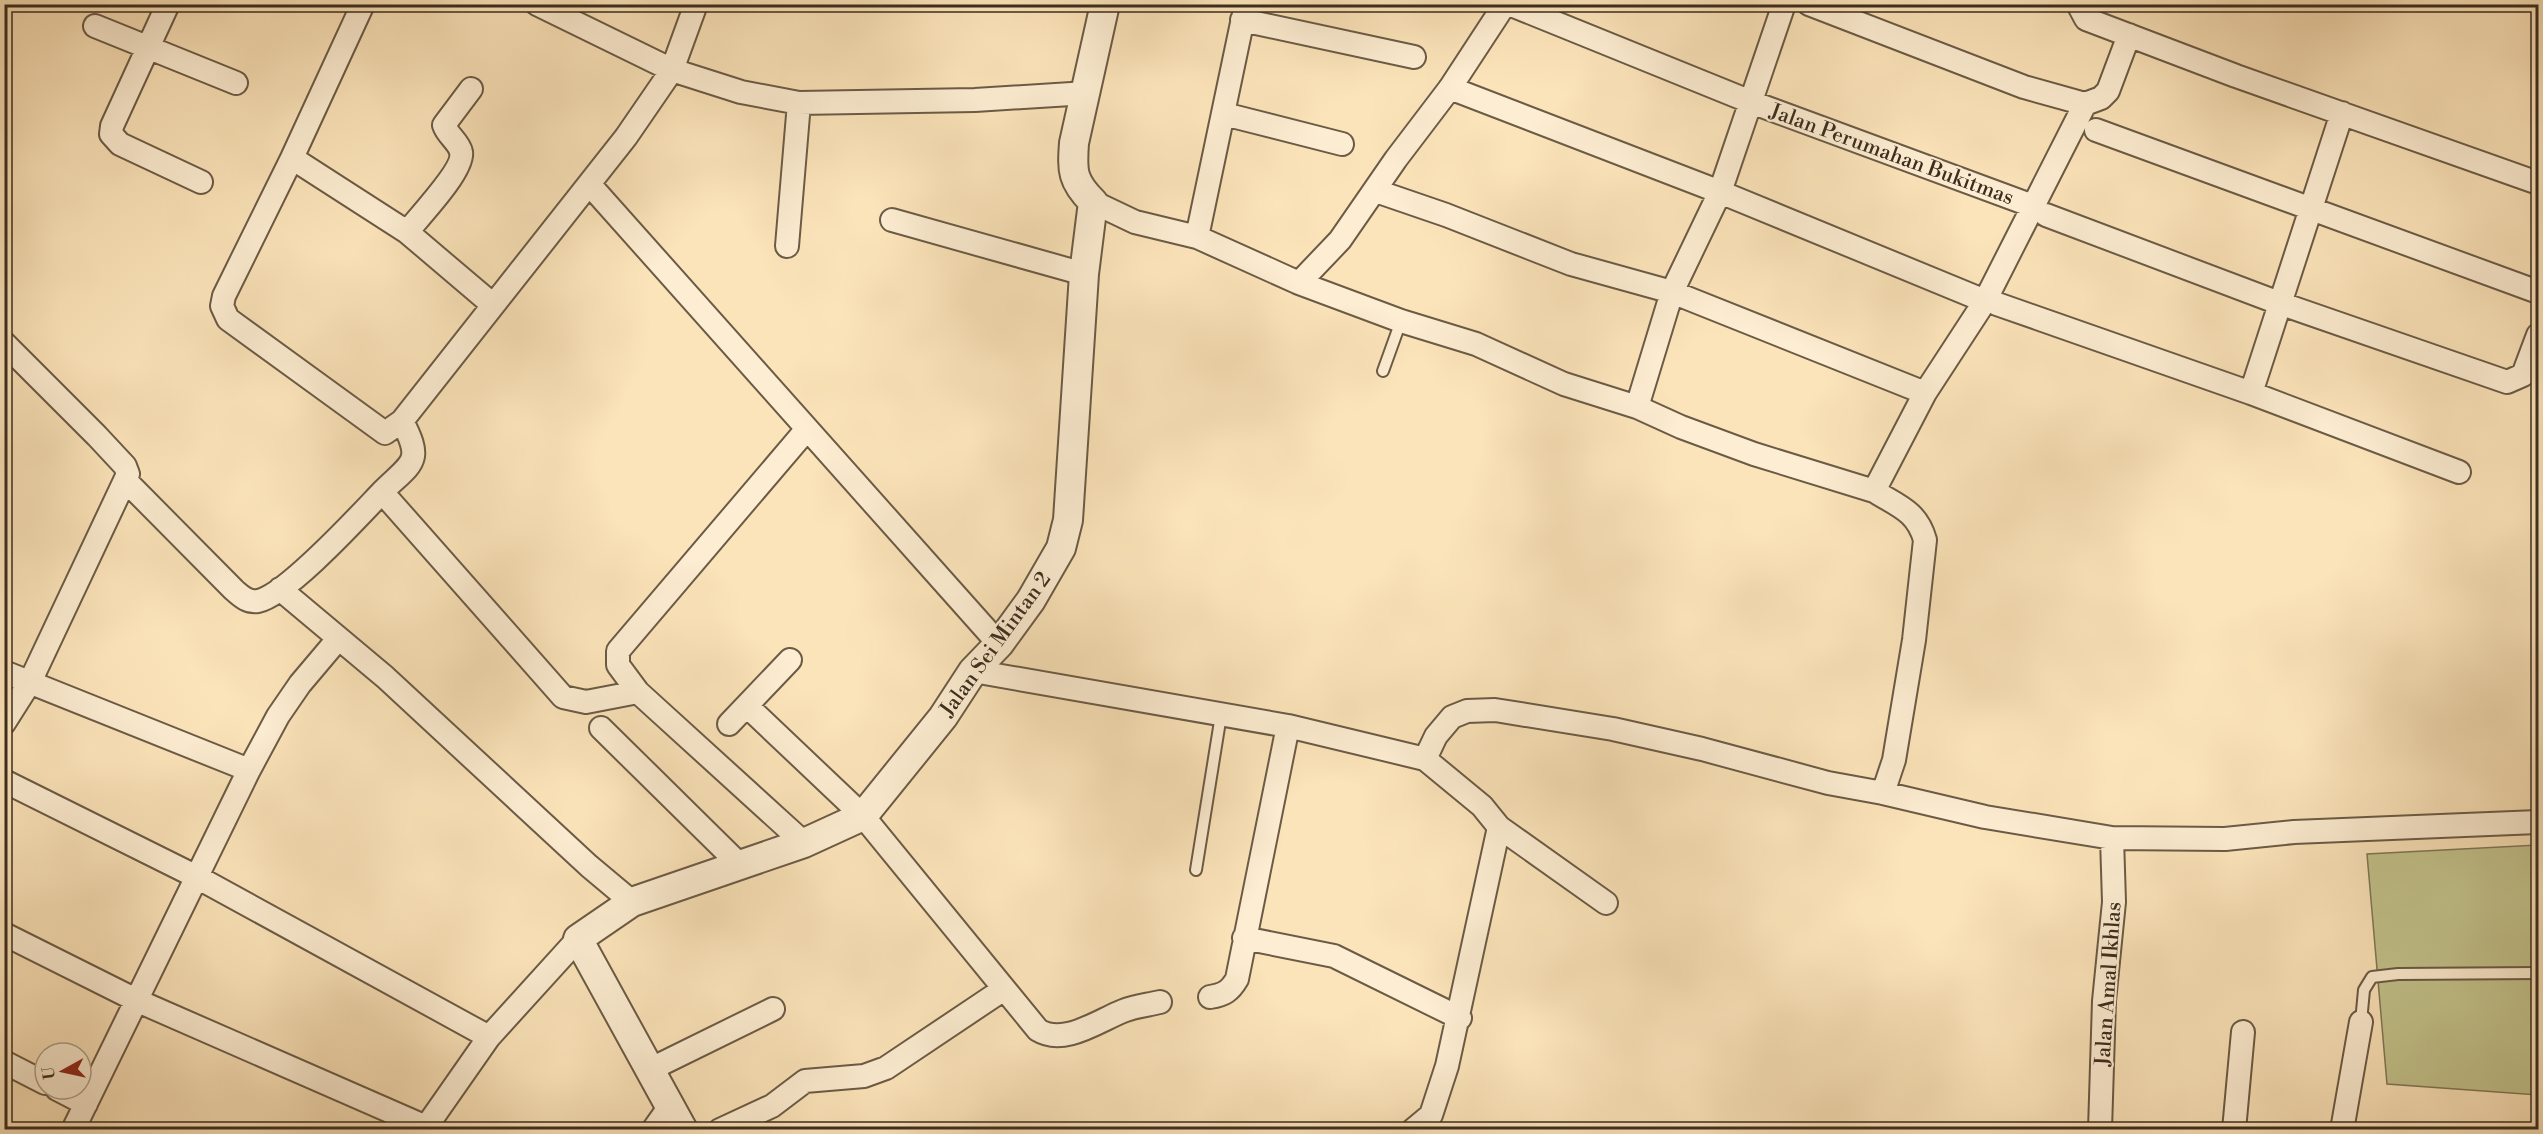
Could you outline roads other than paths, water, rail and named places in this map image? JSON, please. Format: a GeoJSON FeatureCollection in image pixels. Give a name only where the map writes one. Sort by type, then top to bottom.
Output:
{"type":"FeatureCollection","features":[{"type":"Feature","properties":{"kind":"street"},"geometry":{"type":"LineString","coordinates":[[168,4],[112,126],[113,140],[201,182]]}},
{"type":"Feature","properties":{"kind":"street"},"geometry":{"type":"LineString","coordinates":[[363,4],[292,158],[224,296],[224,315],[384,433],[392,430],[402,421],[590,185],[672,70],[696,4]]}},
{"type":"Feature","properties":{"kind":"street"},"geometry":{"type":"LineString","coordinates":[[537,4],[672,70],[741,92],[799,103],[975,100],[1087,93]]}},
{"type":"Feature","properties":{"kind":"street"},"geometry":{"type":"LineString","coordinates":[[1105,4],[1087,93],[1074,143],[1072,166],[1077,186],[1092,202],[1135,222],[1197,237],[1299,283],[1401,321],[1476,344],[1564,384],[1637,407],[1681,427],[1754,454],[1874,491],[1913,515],[1921,524],[1925,540],[1914,640],[1894,760],[1883,793]]}},
{"type":"Feature","properties":{"kind":"street","name":"Jalan Perumahan Bukitmas"},"geometry":{"type":"LineString","coordinates":[[1299,283],[1340,240],[1396,159],[1450,88],[1507,4],[1751,102],[2279,303],[2507,382],[2523,375],[2538,335]]}},
{"type":"Feature","properties":{"kind":"street","name":"Jalan Perumahan Bukitmas"},"geometry":{"type":"LineString","coordinates":[[1637,407],[1672,292],[1720,192],[1784,4]]}},
{"type":"Feature","properties":{"kind":"street"},"geometry":{"type":"LineString","coordinates":[[1809,4],[2024,87],[2085,104],[2101,98],[2108,91],[2129,35]]}},
{"type":"Feature","properties":{"kind":"street"},"geometry":{"type":"LineString","coordinates":[[2078,4],[2086,19],[2538,183]]}},
{"type":"Feature","properties":{"kind":"street"},"geometry":{"type":"LineString","coordinates":[[1197,237],[1244,12],[1414,57]]}},
{"type":"Feature","properties":{"kind":"street"},"geometry":{"type":"LineString","coordinates":[[95,26],[236,83]]}},
{"type":"Feature","properties":{"kind":"street"},"geometry":{"type":"LineString","coordinates":[[1450,88],[1720,192],[1991,303],[2251,393],[2459,472]]}},
{"type":"Feature","properties":{"kind":"street"},"geometry":{"type":"LineString","coordinates":[[407,232],[435,199],[461,160],[461,150],[444,125],[471,89]]}},
{"type":"Feature","properties":{"kind":"street"},"geometry":{"type":"LineString","coordinates":[[788,246],[799,103]]}},
{"type":"Feature","properties":{"kind":"street"},"geometry":{"type":"LineString","coordinates":[[1874,491],[1925,393],[1991,303],[2040,211],[2085,104]]}},
{"type":"Feature","properties":{"kind":"street"},"geometry":{"type":"LineString","coordinates":[[2251,393],[2342,113]]}},
{"type":"Feature","properties":{"kind":"street"},"geometry":{"type":"LineString","coordinates":[[1224,114],[1342,144]]}},
{"type":"Feature","properties":{"kind":"street"},"geometry":{"type":"LineString","coordinates":[[2096,130],[2538,292]]}},
{"type":"Feature","properties":{"kind":"street"},"geometry":{"type":"LineString","coordinates":[[292,158],[407,232],[493,305]]}},
{"type":"Feature","properties":{"kind":"street"},"geometry":{"type":"LineString","coordinates":[[590,185],[999,644]]}},
{"type":"Feature","properties":{"kind":"street"},"geometry":{"type":"LineString","coordinates":[[1376,191],[1446,215],[1571,264],[1672,292],[1925,393]]}},
{"type":"Feature","properties":{"kind":"street","name":"Jalan Sei Mintan 2"},"geometry":{"type":"LineString","coordinates":[[578,939],[632,902],[804,843],[863,816],[943,717],[973,671],[999,644],[1051,567],[1068,520],[1084,274],[1092,202]]}},
{"type":"Feature","properties":{"kind":"street"},"geometry":{"type":"LineString","coordinates":[[892,220],[1084,274]]}},
{"type":"Feature","properties":{"kind":"street"},"geometry":{"type":"LineString","coordinates":[[4,343],[125,466],[128,474],[30,682],[4,723]]}},
{"type":"Feature","properties":{"kind":"street"},"geometry":{"type":"LineString","coordinates":[[126,481],[245,599],[256,602],[280,589],[321,555],[410,464],[415,447],[402,421]]}},
{"type":"Feature","properties":{"kind":"street"},"geometry":{"type":"LineString","coordinates":[[804,843],[638,692],[618,665],[618,651],[807,429]]}},
{"type":"Feature","properties":{"kind":"street"},"geometry":{"type":"LineString","coordinates":[[382,492],[563,697],[586,702],[638,692]]}},
{"type":"Feature","properties":{"kind":"street"},"geometry":{"type":"LineString","coordinates":[[280,589],[385,677],[632,902]]}},
{"type":"Feature","properties":{"kind":"street"},"geometry":{"type":"LineString","coordinates":[[73,1130],[138,1001],[195,876],[278,716],[300,684],[338,639]]}},
{"type":"Feature","properties":{"kind":"street"},"geometry":{"type":"LineString","coordinates":[[729,724],[789,660]]}},
{"type":"Feature","properties":{"kind":"street"},"geometry":{"type":"LineString","coordinates":[[973,671],[1288,726],[1425,759],[1482,807],[1499,827],[1606,903]]}},
{"type":"Feature","properties":{"kind":"street"},"geometry":{"type":"LineString","coordinates":[[4,672],[249,770]]}},
{"type":"Feature","properties":{"kind":"street"},"geometry":{"type":"LineString","coordinates":[[747,706],[863,816],[1038,1030],[1048,1036],[1063,1036],[1126,1010],[1160,1002]]}},
{"type":"Feature","properties":{"kind":"street"},"geometry":{"type":"LineString","coordinates":[[1425,759],[1436,736],[1452,717],[1467,711],[1495,710],[1613,729],[1702,748],[1828,783],[1883,793],[1985,817],[2112,838],[2225,838],[2294,832],[2538,822]]}},
{"type":"Feature","properties":{"kind":"street"},"geometry":{"type":"LineString","coordinates":[[1210,997],[1231,989],[1237,979],[1288,726]]}},
{"type":"Feature","properties":{"kind":"street"},"geometry":{"type":"LineString","coordinates":[[601,728],[740,865]]}},
{"type":"Feature","properties":{"kind":"street"},"geometry":{"type":"LineString","coordinates":[[4,781],[195,876],[489,1037]]}},
{"type":"Feature","properties":{"kind":"street"},"geometry":{"type":"LineString","coordinates":[[1413,1130],[1431,1115],[1437,1102],[1460,1018],[1499,827]]}},
{"type":"Feature","properties":{"kind":"street","name":"Jalan Amal Ikhlas"},"geometry":{"type":"LineString","coordinates":[[2100,1130],[2104,1001],[2114,902],[2112,838]]}},
{"type":"Feature","properties":{"kind":"street"},"geometry":{"type":"LineString","coordinates":[[4,934],[138,1001],[425,1128],[489,1037],[578,939],[677,1118],[653,1130]]}},
{"type":"Feature","properties":{"kind":"street"},"geometry":{"type":"LineString","coordinates":[[1244,938],[1335,956],[1460,1018]]}},
{"type":"Feature","properties":{"kind":"street"},"geometry":{"type":"LineString","coordinates":[[720,1130],[772,1106],[805,1081],[864,1076],[886,1068],[1004,989]]}},
{"type":"Feature","properties":{"kind":"street"},"geometry":{"type":"LineString","coordinates":[[651,1069],[773,1009]]}},
{"type":"Feature","properties":{"kind":"street"},"geometry":{"type":"LineString","coordinates":[[2342,1130],[2361,1022]]}},
{"type":"Feature","properties":{"kind":"street"},"geometry":{"type":"LineString","coordinates":[[2234,1130],[2243,1032]]}},
{"type":"Feature","properties":{"kind":"street"},"geometry":{"type":"LineString","coordinates":[[4,1062],[33,1077]]}},
{"type":"Feature","properties":{"kind":"street"},"geometry":{"type":"LineString","coordinates":[[80,1101],[86,1104]]}},
{"type":"Feature","properties":{"kind":"lane"},"geometry":{"type":"LineString","coordinates":[[1383,371],[1401,321]]}},
{"type":"Feature","properties":{"kind":"lane"},"geometry":{"type":"LineString","coordinates":[[1196,870],[1221,715]]}},
{"type":"Feature","properties":{"kind":"lane"},"geometry":{"type":"LineString","coordinates":[[2361,1022],[2364,990],[2372,977],[2398,974],[2538,973]]}}]}
